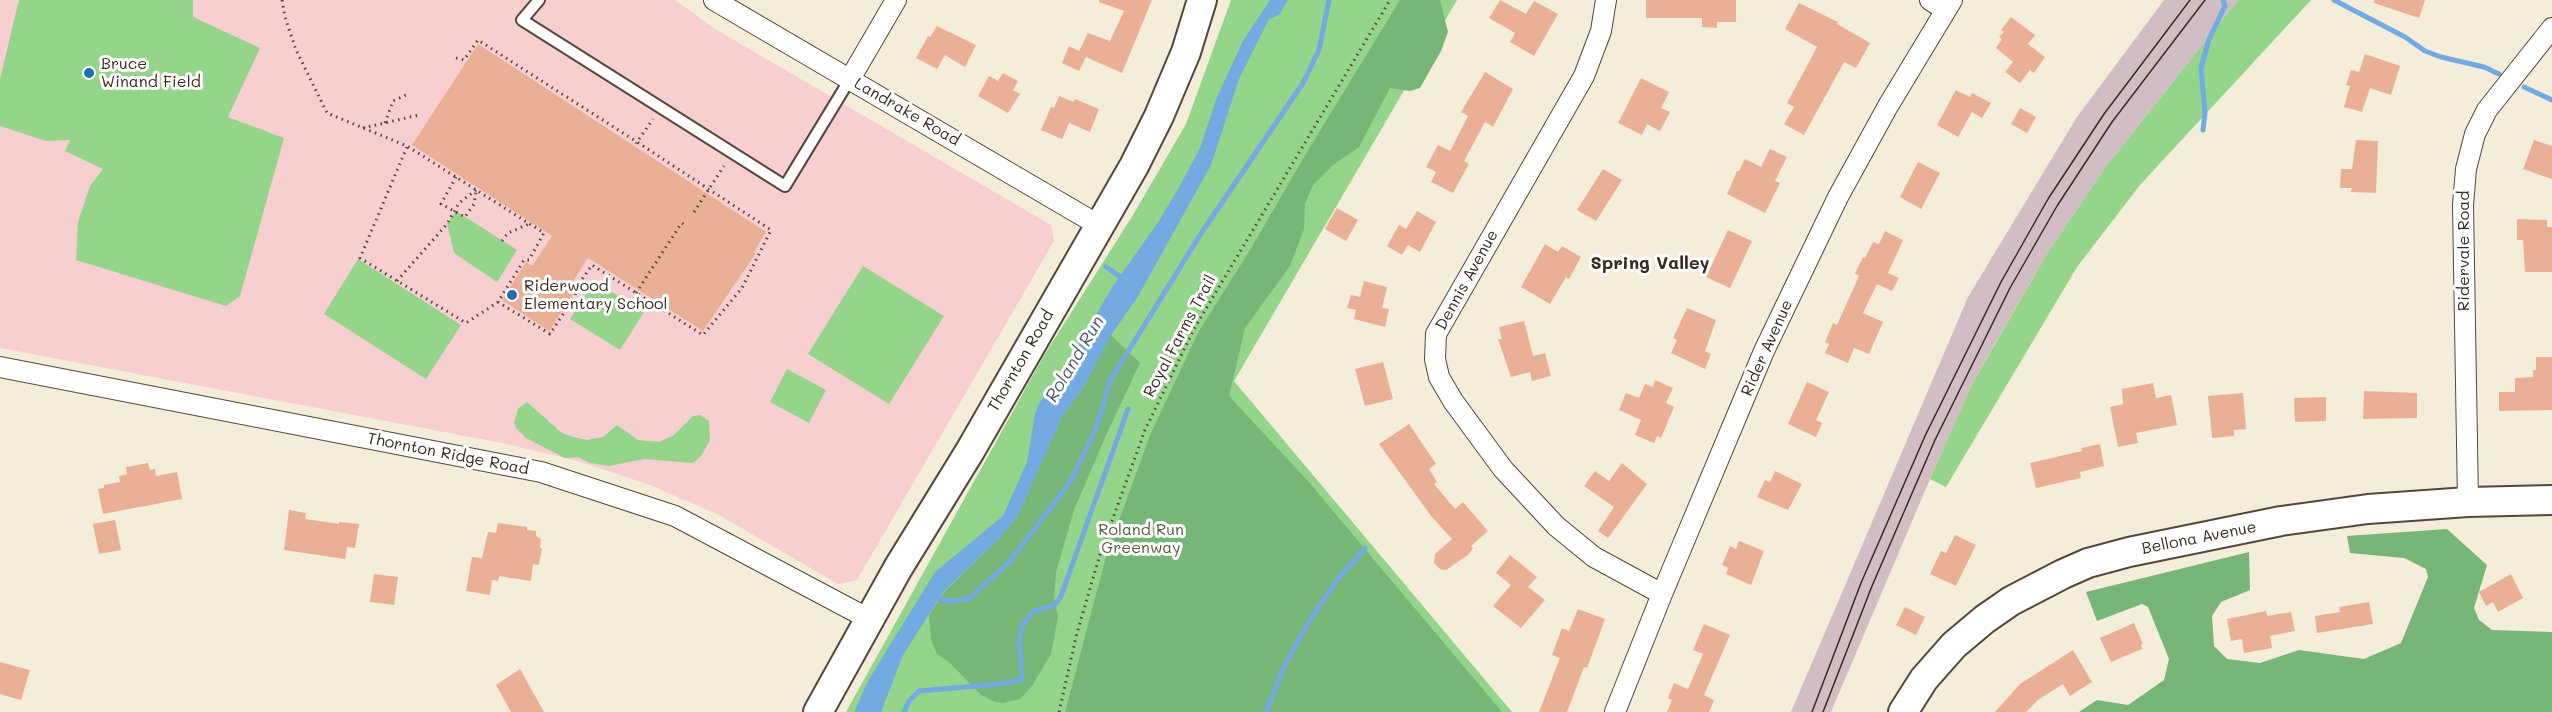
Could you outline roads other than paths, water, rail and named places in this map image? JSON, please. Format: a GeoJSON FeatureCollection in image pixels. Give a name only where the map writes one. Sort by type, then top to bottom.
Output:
{"type":"FeatureCollection","features":[{"type":"Feature","properties":{"kind":"street","name":"Landrake Road"},"geometry":{"type":"LineString","coordinates":[[714,0],[1100,226]]}},
{"type":"Feature","properties":{"kind":"street"},"geometry":{"type":"LineString","coordinates":[[850,79],[896,0]]}},
{"type":"Feature","properties":{"kind":"street","name":"Thornton Road"},"geometry":{"type":"LineString","coordinates":[[818,712],[869,619],[1100,226],[1160,116],[1186,52],[1202,0]]}},
{"type":"Feature","properties":{"kind":"street","name":"Dennis Avenue"},"geometry":{"type":"LineString","coordinates":[[1606,0],[1601,31],[1584,76],[1436,334],[1435,358],[1439,377],[1460,410],[1503,469],[1556,526],[1594,557],[1662,594]]}},
{"type":"Feature","properties":{"kind":"street","name":"Rider Avenue"},"geometry":{"type":"LineString","coordinates":[[1615,712],[1764,351],[1838,197],[1942,3]]}},
{"type":"Feature","properties":{"kind":"street","name":"Ridervale Road"},"geometry":{"type":"LineString","coordinates":[[2468,502],[2463,205],[2466,170],[2475,134],[2487,110],[2552,28]]}},
{"type":"Feature","properties":{"kind":"street","name":"Thornton Ridge Road"},"geometry":{"type":"LineString","coordinates":[[0,367],[541,472],[675,516],[869,619]]}},
{"type":"Feature","properties":{"kind":"street","name":"Bellona Avenue"},"geometry":{"type":"LineString","coordinates":[[1903,712],[1924,679],[1954,645],[1985,619],[2011,601],[2062,574],[2088,564],[2129,552],[2281,521],[2398,506],[2552,500]]}},
{"type":"Feature","properties":{"kind":"lane"},"geometry":{"type":"LineString","coordinates":[[539,0],[522,20],[785,186],[850,79]]}},
{"type":"Feature","properties":{"kind":"water","name":"Roland Run"},"geometry":{"type":"Polygon","coordinates":[[[1270,0],[1288,0],[1279,15],[1269,19],[1239,79],[1211,165],[1137,298],[1111,335],[1084,386],[1062,417],[1017,517],[1000,538],[943,592],[903,655],[881,712],[854,712],[868,681],[935,572],[1003,516],[1027,462],[1035,413],[1040,402],[1064,369],[1113,286],[1159,221],[1182,182],[1200,148],[1217,97],[1243,41],[1270,0]]]}},
{"type":"Feature","properties":{"kind":"waterway"},"geometry":{"type":"LineString","coordinates":[[934,597],[952,602],[970,598],[1009,562],[1070,482],[1096,429],[1110,381],[1200,235],[1303,83],[1319,50],[1329,0]]}},
{"type":"Feature","properties":{"kind":"waterway"},"geometry":{"type":"LineString","coordinates":[[2203,130],[2205,113],[2201,68],[2209,39],[2225,6],[2223,0]]}},
{"type":"Feature","properties":{"kind":"waterway"},"geometry":{"type":"LineString","coordinates":[[2334,0],[2405,37],[2425,51],[2484,67],[2499,74]]}},
{"type":"Feature","properties":{"kind":"waterway"},"geometry":{"type":"LineString","coordinates":[[2524,87],[2552,100]]}},
{"type":"Feature","properties":{"kind":"waterway"},"geometry":{"type":"LineString","coordinates":[[1106,267],[1125,280]]}},
{"type":"Feature","properties":{"kind":"waterway"},"geometry":{"type":"LineString","coordinates":[[904,712],[909,701],[919,691],[1021,680],[1019,641],[1023,624],[1034,611],[1055,605],[1061,596],[1128,409]]}},
{"type":"Feature","properties":{"kind":"waterway"},"geometry":{"type":"LineString","coordinates":[[1266,712],[1284,667],[1308,623],[1337,580],[1365,548]]}},
{"type":"Feature","properties":{"kind":"tram line"},"geometry":{"type":"LineString","coordinates":[[1812,712],[1861,583],[1925,436],[2001,282],[2048,199],[2104,114],[2190,0]]}},
{"type":"Feature","properties":{"kind":"tram line"},"geometry":{"type":"LineString","coordinates":[[1823,712],[1872,586],[1935,440],[2010,288],[2057,206],[2112,122],[2205,0]]}},
{"type":"Feature","properties":{"kind":"place","name":"Bruce Winand Field"},"geometry":{"type":"Point","coordinates":[89,73]}},
{"type":"Feature","properties":{"kind":"place","name":"Riderwood Elementary School"},"geometry":{"type":"Point","coordinates":[512,295]}},
{"type":"Feature","properties":{"kind":"district","name":"Spring Valley"},"geometry":{"type":"Point","coordinates":[1650,263]}},
{"type":"Feature","properties":{"kind":"park label","name":"Roland Run Greenway"},"geometry":{"type":"Point","coordinates":[1141,539]}}]}
